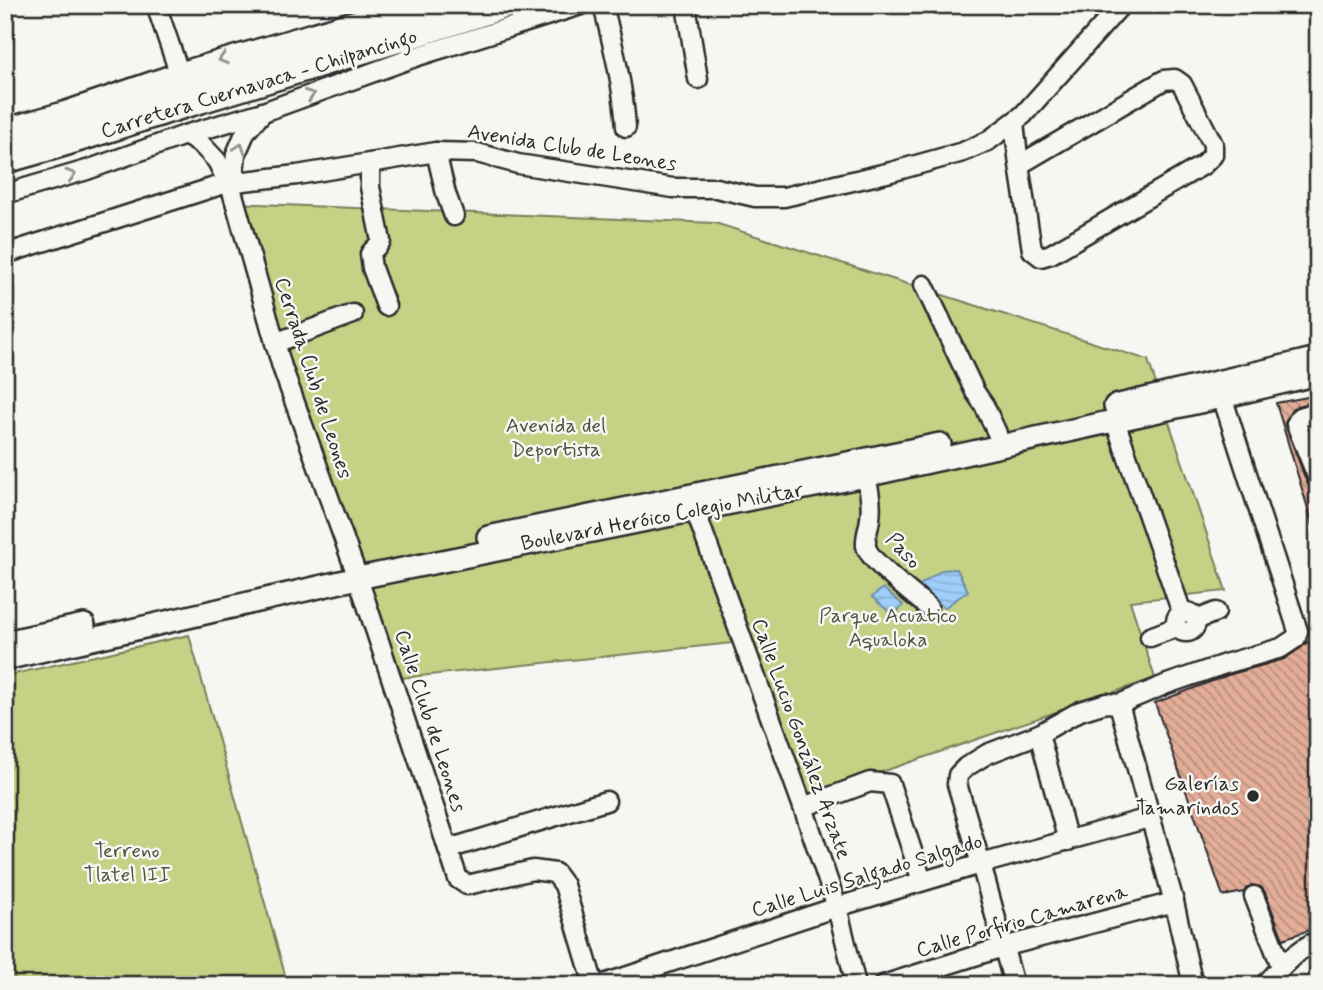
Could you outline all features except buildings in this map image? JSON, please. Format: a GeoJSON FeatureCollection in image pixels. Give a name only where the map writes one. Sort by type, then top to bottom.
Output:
{"type":"FeatureCollection","features":[{"type":"Feature","properties":{"kind":"main road","name":"Carretera Cuernavaca - Chilpancingo"},"geometry":{"type":"LineString","coordinates":[[5,144],[461,5]]}},
{"type":"Feature","properties":{"kind":"main road","name":"Carretera Cuernavaca - Chilpancingo"},"geometry":{"type":"LineString","coordinates":[[5,162],[329,64],[512,5]]}},
{"type":"Feature","properties":{"kind":"main road","name":"Boulevard Heróico Colegio Militar"},"geometry":{"type":"LineString","coordinates":[[5,642],[355,572],[991,434],[1317,371]]}},
{"type":"Feature","properties":{"kind":"main road","name":"Boulevard Heróico Colegio Militar"},"geometry":{"type":"LineString","coordinates":[[5,659],[355,572],[864,476],[1115,421],[1220,390]]}},
{"type":"Feature","properties":{"kind":"street"},"geometry":{"type":"LineString","coordinates":[[156,5],[179,72]]}},
{"type":"Feature","properties":{"kind":"street"},"geometry":{"type":"LineString","coordinates":[[5,128],[65,111],[179,72],[406,5]]}},
{"type":"Feature","properties":{"kind":"street"},"geometry":{"type":"LineString","coordinates":[[5,194],[87,170],[185,135],[263,112],[418,56],[581,5]]}},
{"type":"Feature","properties":{"kind":"street"},"geometry":{"type":"LineString","coordinates":[[603,5],[620,78],[626,127]]}},
{"type":"Feature","properties":{"kind":"street"},"geometry":{"type":"LineString","coordinates":[[686,5],[698,79]]}},
{"type":"Feature","properties":{"kind":"street","name":"Avenida Club de Leones"},"geometry":{"type":"LineString","coordinates":[[5,254],[231,185],[436,152],[477,153],[517,164],[673,188],[716,188],[755,197],[784,197],[891,172],[962,152],[988,141],[1019,119],[1121,5]]}},
{"type":"Feature","properties":{"kind":"street"},"geometry":{"type":"LineString","coordinates":[[1019,119],[1022,163],[1032,250],[1041,257],[1051,254],[1203,164],[1213,155],[1213,144],[1182,84],[1175,79],[1164,80],[1022,163]]}},
{"type":"Feature","properties":{"kind":"street","name":"Cerrada Club de Leones"},"geometry":{"type":"LineString","coordinates":[[231,185],[236,154],[246,131],[263,112]]}},
{"type":"Feature","properties":{"kind":"street","name":"Cerrada Club de Leones"},"geometry":{"type":"LineString","coordinates":[[185,135],[202,145],[217,161],[231,185],[275,343],[355,572]]}},
{"type":"Feature","properties":{"kind":"street"},"geometry":{"type":"LineString","coordinates":[[436,152],[454,216]]}},
{"type":"Feature","properties":{"kind":"street"},"geometry":{"type":"LineString","coordinates":[[370,163],[370,187],[381,242],[370,254],[372,268],[386,306]]}},
{"type":"Feature","properties":{"kind":"street"},"geometry":{"type":"LineString","coordinates":[[924,285],[975,393],[984,405],[991,434]]}},
{"type":"Feature","properties":{"kind":"street"},"geometry":{"type":"LineString","coordinates":[[275,343],[353,314]]}},
{"type":"Feature","properties":{"kind":"street"},"geometry":{"type":"LineString","coordinates":[[1014,985],[957,784],[958,775],[987,754],[1040,734],[1080,711],[1106,704],[1119,704],[1167,684],[1281,648],[1296,638],[1298,631],[1220,390]]}},
{"type":"Feature","properties":{"kind":"street"},"geometry":{"type":"LineString","coordinates":[[1318,412],[1300,417],[1296,424],[1318,479]]}},
{"type":"Feature","properties":{"kind":"street"},"geometry":{"type":"LineString","coordinates":[[1115,421],[1185,620]]}},
{"type":"Feature","properties":{"kind":"street","name":"Paso"},"geometry":{"type":"LineString","coordinates":[[864,476],[871,495],[866,537],[868,553],[928,607]]}},
{"type":"Feature","properties":{"kind":"street","name":"Calle Lucio González Arzate"},"geometry":{"type":"LineString","coordinates":[[695,510],[803,807],[836,907],[856,985]]}},
{"type":"Feature","properties":{"kind":"street","name":"Calle Club de Leones"},"geometry":{"type":"LineString","coordinates":[[355,572],[458,879],[467,884],[533,870],[555,873],[564,885],[594,985]]}},
{"type":"Feature","properties":{"kind":"street"},"geometry":{"type":"LineString","coordinates":[[1150,637],[1185,620],[1216,612]]}},
{"type":"Feature","properties":{"kind":"street"},"geometry":{"type":"LineString","coordinates":[[1119,704],[1174,902],[1193,985]]}},
{"type":"Feature","properties":{"kind":"street"},"geometry":{"type":"LineString","coordinates":[[1040,734],[1068,841]]}},
{"type":"Feature","properties":{"kind":"street"},"geometry":{"type":"LineString","coordinates":[[803,807],[870,782],[890,784],[922,881]]}},
{"type":"Feature","properties":{"kind":"street"},"geometry":{"type":"LineString","coordinates":[[448,849],[606,801]]}},
{"type":"Feature","properties":{"kind":"street","name":"Calle Luis Salgado Salgado"},"geometry":{"type":"LineString","coordinates":[[601,985],[836,907],[1149,818]]}},
{"type":"Feature","properties":{"kind":"street"},"geometry":{"type":"LineString","coordinates":[[1254,896],[1281,966]]}},
{"type":"Feature","properties":{"kind":"street","name":"Calle Porfirio Camarena"},"geometry":{"type":"LineString","coordinates":[[883,985],[1003,947],[1174,902]]}},
{"type":"Feature","properties":{"kind":"street"},"geometry":{"type":"LineString","coordinates":[[1265,985],[1300,949],[1318,940]]}},
{"type":"Feature","properties":{"kind":"green space","name":"Avenida del Deportista"},"geometry":{"type":"Polygon","coordinates":[[[236,203],[715,223],[1148,360],[1226,591],[1130,601],[1155,678],[809,797],[751,641],[401,678],[236,203]]]}},
{"type":"Feature","properties":{"kind":"green space","name":"Terreno Tlatel III"},"geometry":{"type":"Polygon","coordinates":[[[189,635],[288,985],[5,985],[5,676],[189,635]]]}},
{"type":"Feature","properties":{"kind":"water"},"geometry":{"type":"Polygon","coordinates":[[[957,569],[968,591],[944,608],[920,585],[942,570],[957,569]]]}},
{"type":"Feature","properties":{"kind":"water"},"geometry":{"type":"Polygon","coordinates":[[[883,588],[903,605],[894,616],[872,597],[883,588]]]}},
{"type":"Feature","properties":{"kind":"place","name":"Galerías Tamarindos"},"geometry":{"type":"Point","coordinates":[1253,796]}},
{"type":"Feature","properties":{"kind":"park label","name":"Parque Acuatico Aqualoka"},"geometry":{"type":"Point","coordinates":[888,628]}}]}
